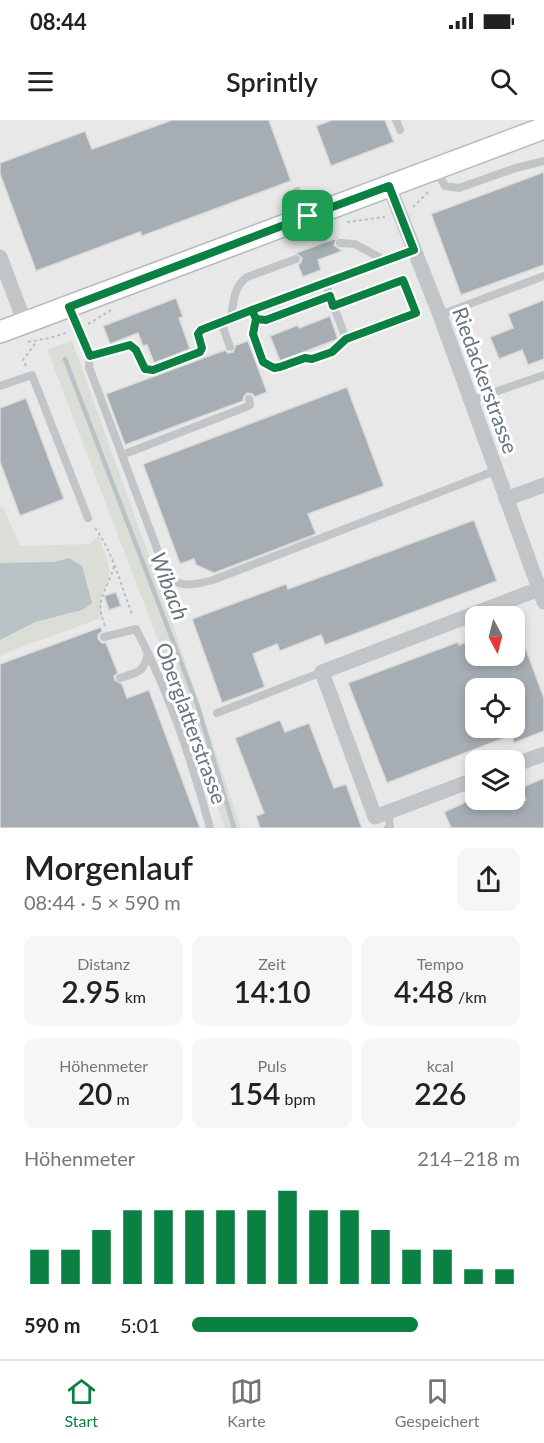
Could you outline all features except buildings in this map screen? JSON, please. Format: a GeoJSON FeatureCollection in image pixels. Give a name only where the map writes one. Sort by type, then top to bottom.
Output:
{"type":"FeatureCollection","features":[{"type":"Feature","properties":{"kind":"main road"},"geometry":{"type":"LineString","coordinates":[[0,332],[544,128]]}},
{"type":"Feature","properties":{"kind":"street","name":"Riedackerstrasse"},"geometry":{"type":"LineString","coordinates":[[322,672],[542,596],[535,569],[506,499],[472,400],[389,186]]}},
{"type":"Feature","properties":{"kind":"street"},"geometry":{"type":"LineString","coordinates":[[0,257],[25,323]]}},
{"type":"Feature","properties":{"kind":"street"},"geometry":{"type":"LineString","coordinates":[[506,499],[544,485]]}},
{"type":"Feature","properties":{"kind":"street"},"geometry":{"type":"LineString","coordinates":[[322,672],[375,817],[465,783]]}},
{"type":"Feature","properties":{"kind":"street"},"geometry":{"type":"LineString","coordinates":[[525,761],[544,754]]}},
{"type":"Feature","properties":{"kind":"lane"},"geometry":{"type":"LineString","coordinates":[[396,120],[400,130]]}},
{"type":"Feature","properties":{"kind":"lane"},"geometry":{"type":"LineString","coordinates":[[435,169],[443,183],[454,188],[544,161]]}},
{"type":"Feature","properties":{"kind":"lane"},"geometry":{"type":"LineString","coordinates":[[297,190],[308,216]]}},
{"type":"Feature","properties":{"kind":"lane"},"geometry":{"type":"LineString","coordinates":[[340,243],[355,244],[384,260]]}},
{"type":"Feature","properties":{"kind":"lane"},"geometry":{"type":"LineString","coordinates":[[90,356],[130,345],[136,350],[145,369],[153,370],[200,352],[202,348],[199,331],[414,250]]}},
{"type":"Feature","properties":{"kind":"lane"},"geometry":{"type":"LineString","coordinates":[[231,318],[236,290],[242,281],[247,277],[296,259]]}},
{"type":"Feature","properties":{"kind":"lane"},"geometry":{"type":"LineString","coordinates":[[440,315],[544,276]]}},
{"type":"Feature","properties":{"kind":"lane"},"geometry":{"type":"LineString","coordinates":[[252,310],[256,319],[253,334],[263,362],[269,366],[280,367],[332,352],[346,339],[416,313],[403,280],[333,306]]}},
{"type":"Feature","properties":{"kind":"lane"},"geometry":{"type":"LineString","coordinates":[[324,283],[346,339]]}},
{"type":"Feature","properties":{"kind":"lane"},"geometry":{"type":"LineString","coordinates":[[256,319],[266,320],[330,296]]}},
{"type":"Feature","properties":{"kind":"lane"},"geometry":{"type":"LineString","coordinates":[[69,307],[90,356],[89,367],[168,575],[177,583],[188,585],[213,580],[497,470]]}},
{"type":"Feature","properties":{"kind":"lane"},"geometry":{"type":"LineString","coordinates":[[221,322],[230,347]]}},
{"type":"Feature","properties":{"kind":"lane"},"geometry":{"type":"LineString","coordinates":[[0,386],[32,375],[88,518]]}},
{"type":"Feature","properties":{"kind":"lane"},"geometry":{"type":"LineString","coordinates":[[472,400],[544,375]]}},
{"type":"Feature","properties":{"kind":"lane"},"geometry":{"type":"LineString","coordinates":[[122,455],[246,407],[250,405],[249,399]]}},
{"type":"Feature","properties":{"kind":"lane","name":"Oberglatterstrasse"},"geometry":{"type":"LineString","coordinates":[[104,637],[136,629],[148,652],[193,768],[210,828]]}},
{"type":"Feature","properties":{"kind":"lane"},"geometry":{"type":"LineString","coordinates":[[120,678],[141,671],[146,665],[148,652]]}},
{"type":"Feature","properties":{"kind":"lane"},"geometry":{"type":"LineString","coordinates":[[217,712],[322,672]]}},
{"type":"Feature","properties":{"kind":"lane"},"geometry":{"type":"LineString","coordinates":[[388,812],[390,827],[388,828]]}},
{"type":"Feature","properties":{"kind":"path"},"geometry":{"type":"LineString","coordinates":[[30,376],[23,360],[37,341]]}},
{"type":"Feature","properties":{"kind":"path"},"geometry":{"type":"LineString","coordinates":[[100,536],[132,614]]}},
{"type":"Feature","properties":{"kind":"path"},"geometry":{"type":"LineString","coordinates":[[102,618],[100,597],[110,580],[114,566]]}},
{"type":"Feature","properties":{"kind":"shaded area"},"geometry":{"type":"Polygon","coordinates":[[[0,120],[544,120],[544,828],[0,828],[0,120]]]}},
{"type":"Feature","properties":{"kind":"shaded area"},"geometry":{"type":"Polygon","coordinates":[[[72,341],[161,590],[241,828],[224,828],[206,766],[47,349],[72,341]]]}},
{"type":"Feature","properties":{"kind":"shaded area"},"geometry":{"type":"Polygon","coordinates":[[[3,507],[20,546],[90,544],[99,536],[110,571],[108,584],[101,594],[101,618],[0,655],[0,508],[3,507]]]}},
{"type":"Feature","properties":{"kind":"shaded area"},"geometry":{"type":"Polygon","coordinates":[[[69,558],[82,566],[92,603],[82,610],[35,622],[0,640],[0,563],[54,562],[69,558]]]}},
{"type":"Feature","properties":{"kind":"waterway","name":"Wibach"},"geometry":{"type":"LineString","coordinates":[[65,359],[197,704],[234,828]]}},
{"type":"Feature","properties":{"kind":"route"},"geometry":{"type":"LineString","coordinates":[[308,216],[69,307],[90,356],[123,345],[130,345],[136,350],[145,369],[153,370],[200,352],[202,348],[199,331],[252,310],[256,319],[266,320],[330,296],[333,306],[403,280],[416,313],[346,339],[332,352],[312,359],[305,358],[274,368],[263,362],[253,334],[256,319],[252,310],[414,250],[389,186],[308,216]]}}]}
